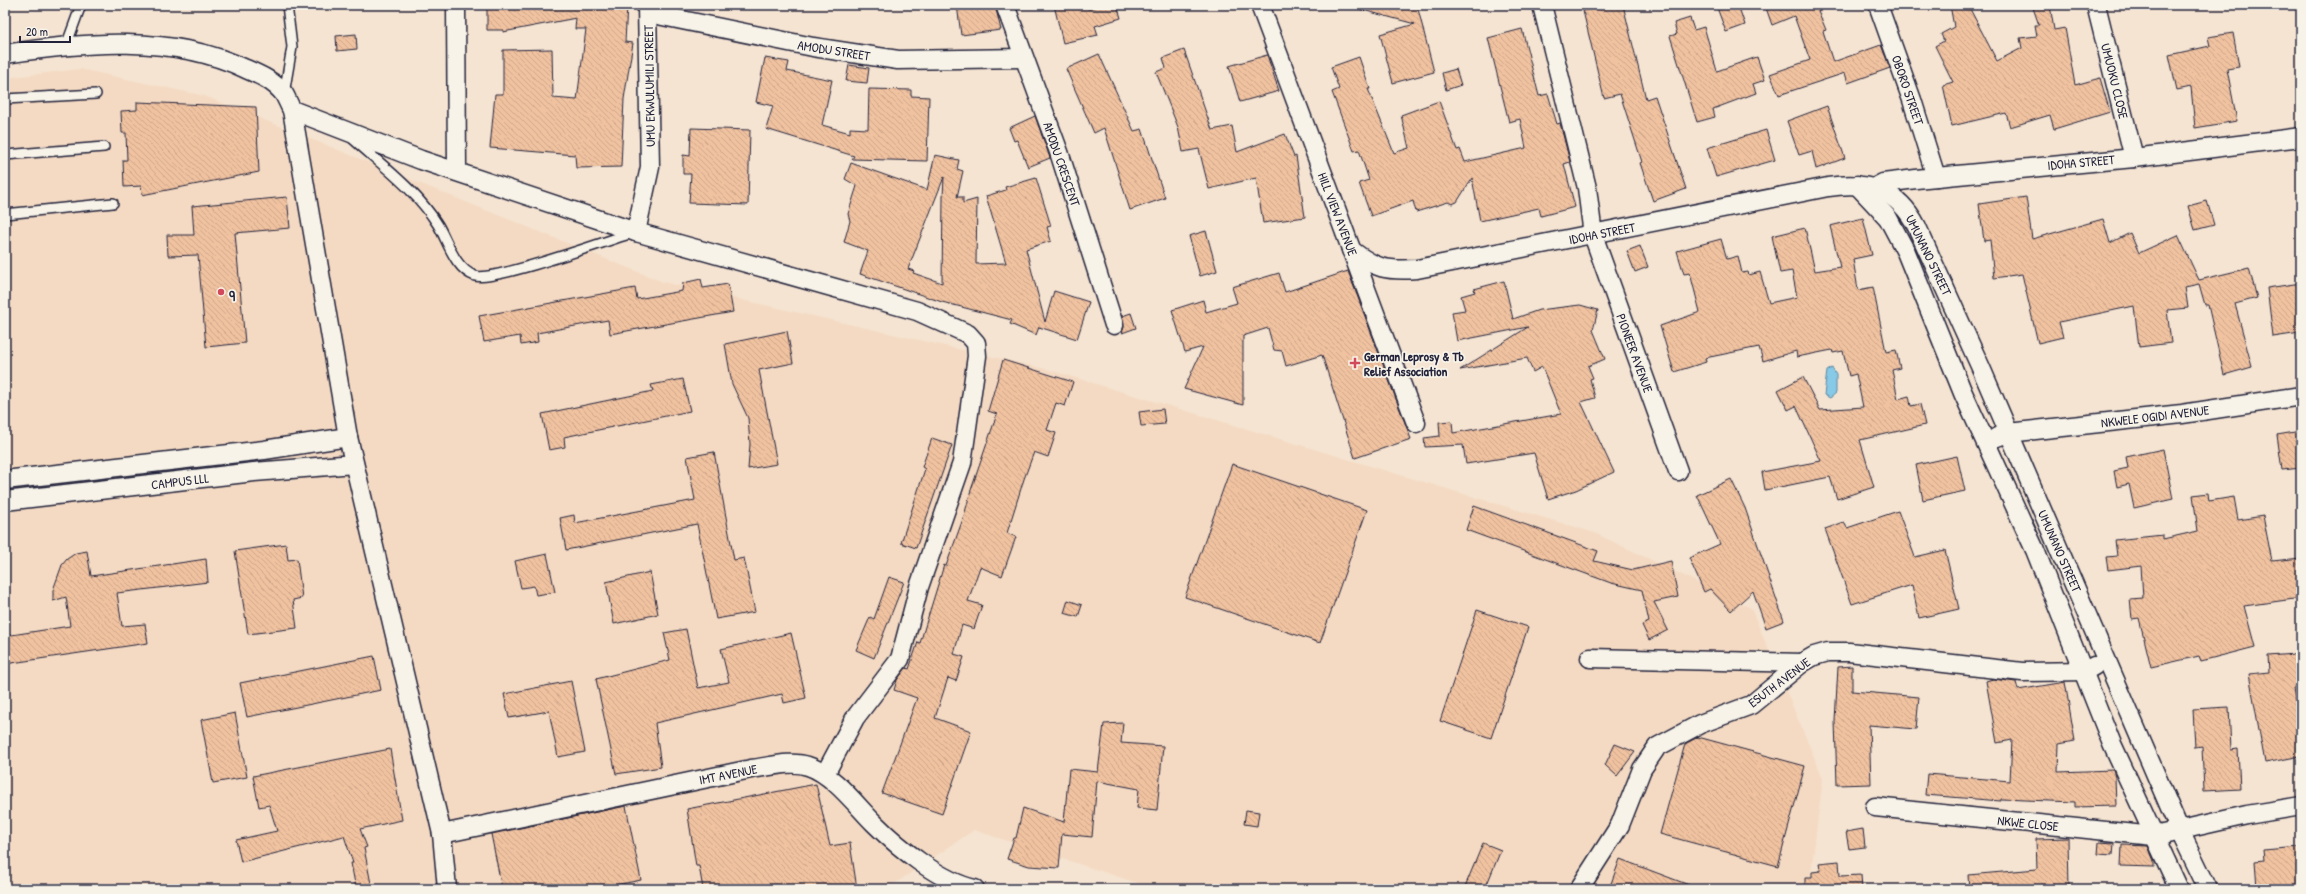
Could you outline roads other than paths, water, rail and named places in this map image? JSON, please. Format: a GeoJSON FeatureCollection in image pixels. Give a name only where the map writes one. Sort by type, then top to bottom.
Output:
{"type":"FeatureCollection","features":[{"type":"Feature","properties":{"kind":"street"},"geometry":{"type":"LineString","coordinates":[[456,5],[457,172]]}},
{"type":"Feature","properties":{"kind":"street","name":"AMODU CRESCENT"},"geometry":{"type":"LineString","coordinates":[[1005,5],[1059,152],[1114,325]]}},
{"type":"Feature","properties":{"kind":"street","name":"HILL VIEW AVENUE"},"geometry":{"type":"LineString","coordinates":[[1260,5],[1416,423]]}},
{"type":"Feature","properties":{"kind":"street","name":"PIONEER AVENUE"},"geometry":{"type":"LineString","coordinates":[[1542,5],[1587,188],[1593,235],[1678,471]]}},
{"type":"Feature","properties":{"kind":"street","name":"OBORO STREET"},"geometry":{"type":"LineString","coordinates":[[1878,5],[1912,100],[1936,177]]}},
{"type":"Feature","properties":{"kind":"street","name":"UMUOKU CLOSE"},"geometry":{"type":"LineString","coordinates":[[2096,5],[2134,158]]}},
{"type":"Feature","properties":{"kind":"street","name":"AMODU STREET"},"geometry":{"type":"LineString","coordinates":[[648,9],[813,47],[898,60],[1024,58]]}},
{"type":"Feature","properties":{"kind":"street","name":"UMU EKWULUMILI STREET"},"geometry":{"type":"LineString","coordinates":[[636,232],[650,167],[648,9]]}},
{"type":"Feature","properties":{"kind":"street"},"geometry":{"type":"LineString","coordinates":[[5,54],[66,46],[121,44],[180,48],[225,59],[268,79],[284,94],[292,110],[348,437],[442,834],[447,889]]}},
{"type":"Feature","properties":{"kind":"street"},"geometry":{"type":"LineString","coordinates":[[292,110],[457,172],[636,232],[917,312],[968,334],[976,343],[977,356],[962,463],[919,587],[900,659],[855,718],[824,774]]}},
{"type":"Feature","properties":{"kind":"street","name":"IDOHA STREET"},"geometry":{"type":"LineString","coordinates":[[1351,250],[1364,259],[1391,270],[1417,269],[1828,187],[1866,189],[1883,184],[1936,177],[2134,158],[2301,137]]}},
{"type":"Feature","properties":{"kind":"street","name":"UMUNANO STREET"},"geometry":{"type":"LineString","coordinates":[[1866,189],[1900,204],[1912,217],[1981,368],[2180,831],[2208,889]]}},
{"type":"Feature","properties":{"kind":"street","name":"UMUNANO STREET"},"geometry":{"type":"LineString","coordinates":[[1866,189],[1888,218],[1906,252],[1964,393],[2036,550],[2085,671],[2112,744],[2179,889]]}},
{"type":"Feature","properties":{"kind":"street","name":"NKWELE OGIDI AVENUE"},"geometry":{"type":"LineString","coordinates":[[1987,441],[2008,433],[2182,414],[2301,396]]}},
{"type":"Feature","properties":{"kind":"street"},"geometry":{"type":"LineString","coordinates":[[5,480],[264,450],[348,437]]}},
{"type":"Feature","properties":{"kind":"street","name":"CAMPUS LLL"},"geometry":{"type":"LineString","coordinates":[[5,501],[254,472],[354,464]]}},
{"type":"Feature","properties":{"kind":"street","name":"ESUTH AVENUE"},"geometry":{"type":"LineString","coordinates":[[1579,889],[1620,824],[1642,769],[1657,747],[1700,724],[1751,705],[1802,663],[1814,656],[1828,652],[1848,652],[2022,672],[2085,671]]}},
{"type":"Feature","properties":{"kind":"street"},"geometry":{"type":"LineString","coordinates":[[1590,658],[1802,663]]}},
{"type":"Feature","properties":{"kind":"street"},"geometry":{"type":"LineString","coordinates":[[2085,671],[2107,659]]}},
{"type":"Feature","properties":{"kind":"street","name":"IMT AVENUE"},"geometry":{"type":"LineString","coordinates":[[442,834],[751,769],[799,764],[807,765],[824,774],[875,824],[922,862],[951,881],[975,889]]}},
{"type":"Feature","properties":{"kind":"street","name":"NKWE CLOSE"},"geometry":{"type":"LineString","coordinates":[[1875,807],[2154,836],[2247,815],[2301,806]]}},
{"type":"Feature","properties":{"kind":"lane"},"geometry":{"type":"LineString","coordinates":[[66,46],[81,5]]}},
{"type":"Feature","properties":{"kind":"lane"},"geometry":{"type":"LineString","coordinates":[[284,94],[292,47],[287,5]]}},
{"type":"Feature","properties":{"kind":"lane"},"geometry":{"type":"LineString","coordinates":[[5,99],[96,94]]}},
{"type":"Feature","properties":{"kind":"lane"},"geometry":{"type":"LineString","coordinates":[[342,129],[423,203],[438,226],[456,260],[466,271],[476,277],[489,277],[513,271],[636,232]]}},
{"type":"Feature","properties":{"kind":"lane"},"geometry":{"type":"LineString","coordinates":[[5,155],[104,147]]}},
{"type":"Feature","properties":{"kind":"lane"},"geometry":{"type":"LineString","coordinates":[[5,214],[112,203]]}},
{"type":"Feature","properties":{"kind":"water"},"geometry":{"type":"Polygon","coordinates":[[[1832,368],[1836,375],[1836,393],[1830,398],[1824,395],[1827,371],[1832,368]]]}},
{"type":"Feature","properties":{"kind":"place","name":"q"},"geometry":{"type":"Point","coordinates":[221,292]}},
{"type":"Feature","properties":{"kind":"place","name":"German Leprosy & Tb Relief Association"},"geometry":{"type":"Point","coordinates":[1355,363]}}]}
